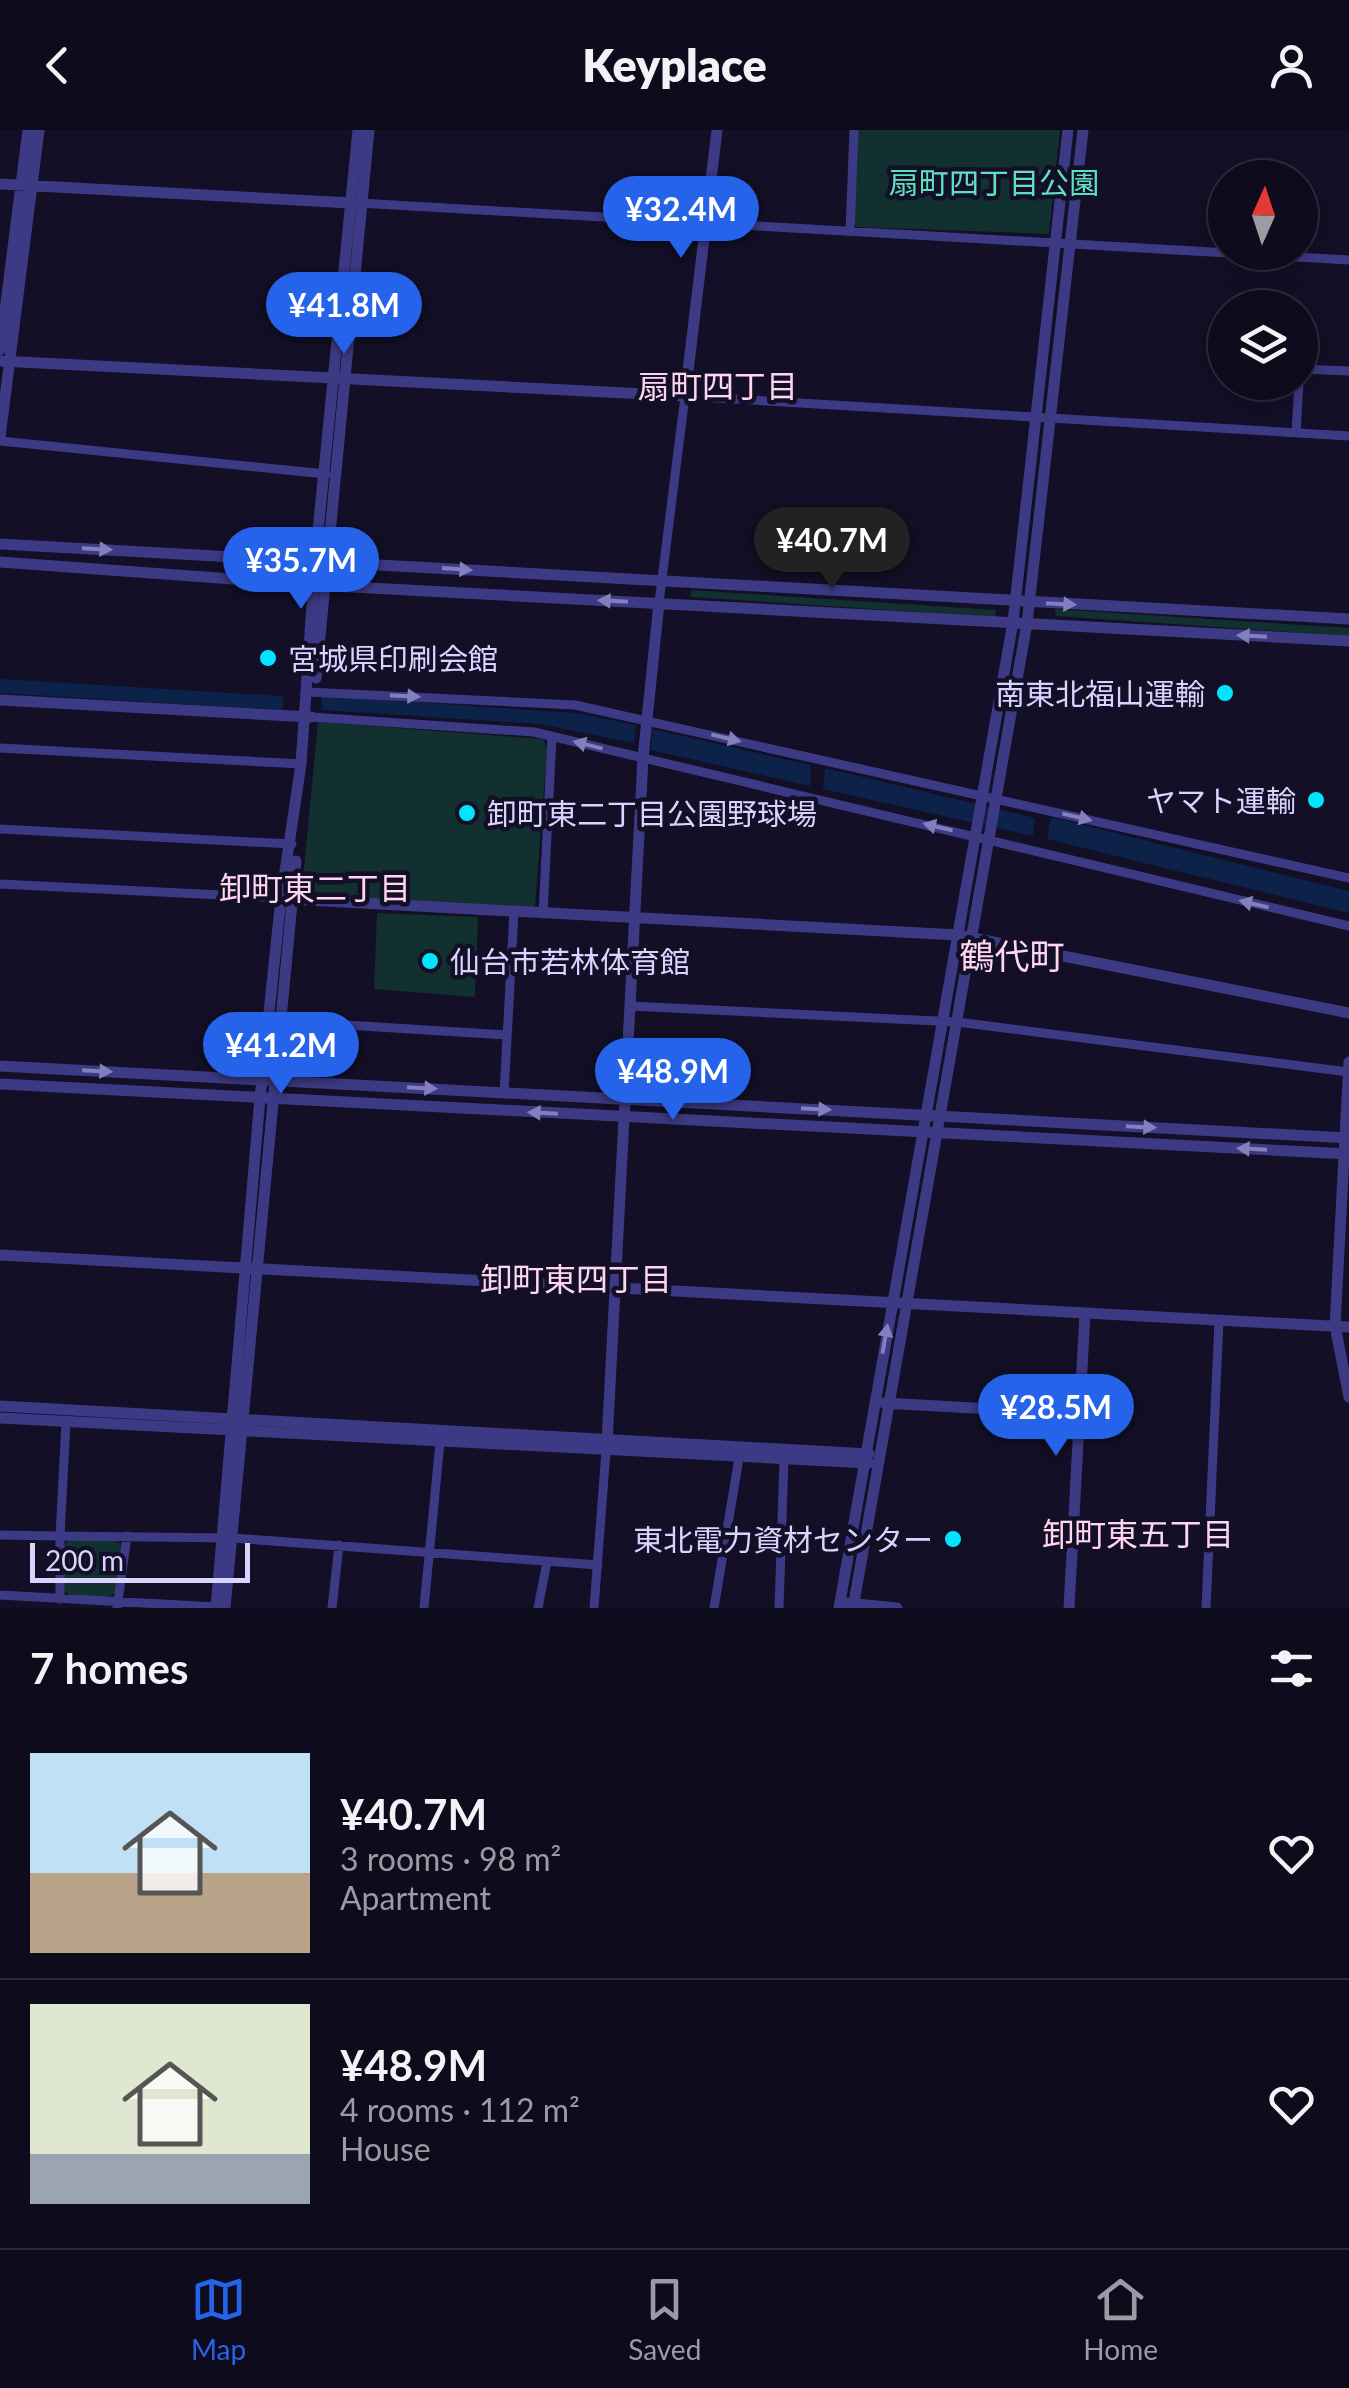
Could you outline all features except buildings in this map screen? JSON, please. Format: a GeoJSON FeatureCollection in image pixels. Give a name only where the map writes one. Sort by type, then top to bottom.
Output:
{"type":"FeatureCollection","features":[{"type":"Feature","properties":{"kind":"street"},"geometry":{"type":"LineString","coordinates":[[28,130],[4,361],[0,439],[330,475]]}},
{"type":"Feature","properties":{"kind":"street"},"geometry":{"type":"LineString","coordinates":[[0,350],[25,185],[39,130]]}},
{"type":"Feature","properties":{"kind":"street"},"geometry":{"type":"LineString","coordinates":[[226,1608],[235,1425],[266,1098],[281,1021],[287,899],[340,377],[356,203],[358,130]]}},
{"type":"Feature","properties":{"kind":"street"},"geometry":{"type":"LineString","coordinates":[[356,203],[369,130]]}},
{"type":"Feature","properties":{"kind":"street"},"geometry":{"type":"LineString","coordinates":[[594,1608],[643,758],[716,130]]}},
{"type":"Feature","properties":{"kind":"street"},"geometry":{"type":"LineString","coordinates":[[850,231],[854,130]]}},
{"type":"Feature","properties":{"kind":"street"},"geometry":{"type":"LineString","coordinates":[[1020,623],[1013,602],[1068,130]]}},
{"type":"Feature","properties":{"kind":"street"},"geometry":{"type":"LineString","coordinates":[[965,936],[989,841],[990,797],[1020,623],[1028,603],[1082,130]]}},
{"type":"Feature","properties":{"kind":"street"},"geometry":{"type":"LineString","coordinates":[[0,184],[1349,260]]}},
{"type":"Feature","properties":{"kind":"street"},"geometry":{"type":"LineString","coordinates":[[4,361],[1349,436]]}},
{"type":"Feature","properties":{"kind":"street"},"geometry":{"type":"LineString","coordinates":[[1318,369],[1349,371]]}},
{"type":"Feature","properties":{"kind":"street"},"geometry":{"type":"LineString","coordinates":[[1296,433],[1297,400]]}},
{"type":"Feature","properties":{"kind":"street"},"geometry":{"type":"LineString","coordinates":[[0,544],[1349,619]]}},
{"type":"Feature","properties":{"kind":"street"},"geometry":{"type":"LineString","coordinates":[[0,562],[319,585],[1349,641]]}},
{"type":"Feature","properties":{"kind":"street"},"geometry":{"type":"LineString","coordinates":[[311,691],[575,705],[1349,878]]}},
{"type":"Feature","properties":{"kind":"street"},"geometry":{"type":"LineString","coordinates":[[0,700],[308,717],[552,736],[1349,926]]}},
{"type":"Feature","properties":{"kind":"street"},"geometry":{"type":"LineString","coordinates":[[269,1080],[308,717]]}},
{"type":"Feature","properties":{"kind":"street"},"geometry":{"type":"LineString","coordinates":[[543,914],[552,736]]}},
{"type":"Feature","properties":{"kind":"street"},"geometry":{"type":"LineString","coordinates":[[0,748],[302,764]]}},
{"type":"Feature","properties":{"kind":"street"},"geometry":{"type":"LineString","coordinates":[[846,1606],[891,1303],[930,1134],[940,1115],[976,834],[990,797]]}},
{"type":"Feature","properties":{"kind":"street"},"geometry":{"type":"LineString","coordinates":[[0,829],[293,844]]}},
{"type":"Feature","properties":{"kind":"street"},"geometry":{"type":"LineString","coordinates":[[0,884],[965,936],[1349,1013]]}},
{"type":"Feature","properties":{"kind":"street"},"geometry":{"type":"LineString","coordinates":[[504,1093],[514,912]]}},
{"type":"Feature","properties":{"kind":"street"},"geometry":{"type":"LineString","coordinates":[[630,1006],[950,1022],[1348,1072]]}},
{"type":"Feature","properties":{"kind":"street"},"geometry":{"type":"LineString","coordinates":[[281,1021],[507,1034]]}},
{"type":"Feature","properties":{"kind":"street"},"geometry":{"type":"LineString","coordinates":[[846,1606],[906,1304],[930,1134],[925,1114],[950,1022]]}},
{"type":"Feature","properties":{"kind":"street"},"geometry":{"type":"LineString","coordinates":[[1349,1062],[1342,1327],[1349,1397]]}},
{"type":"Feature","properties":{"kind":"street"},"geometry":{"type":"LineString","coordinates":[[0,1066],[1347,1138]]}},
{"type":"Feature","properties":{"kind":"street"},"geometry":{"type":"LineString","coordinates":[[0,1084],[1347,1154]]}},
{"type":"Feature","properties":{"kind":"street"},"geometry":{"type":"LineString","coordinates":[[0,1255],[1342,1327]]}},
{"type":"Feature","properties":{"kind":"street"},"geometry":{"type":"LineString","coordinates":[[1069,1608],[1085,1313]]}},
{"type":"Feature","properties":{"kind":"street"},"geometry":{"type":"LineString","coordinates":[[1206,1608],[1219,1320]]}},
{"type":"Feature","properties":{"kind":"street"},"geometry":{"type":"LineString","coordinates":[[874,1403],[1079,1414]]}},
{"type":"Feature","properties":{"kind":"street"},"geometry":{"type":"LineString","coordinates":[[0,1406],[440,1442],[606,1444],[784,1460],[865,1458]]}},
{"type":"Feature","properties":{"kind":"street"},"geometry":{"type":"LineString","coordinates":[[0,1418],[235,1425],[878,1460]]}},
{"type":"Feature","properties":{"kind":"street"},"geometry":{"type":"LineString","coordinates":[[55,1602],[66,1422]]}},
{"type":"Feature","properties":{"kind":"street"},"geometry":{"type":"LineString","coordinates":[[424,1608],[440,1442]]}},
{"type":"Feature","properties":{"kind":"street"},"geometry":{"type":"LineString","coordinates":[[714,1608],[739,1458]]}},
{"type":"Feature","properties":{"kind":"street"},"geometry":{"type":"LineString","coordinates":[[779,1608],[784,1460]]}},
{"type":"Feature","properties":{"kind":"street"},"geometry":{"type":"LineString","coordinates":[[0,1535],[227,1538],[598,1564]]}},
{"type":"Feature","properties":{"kind":"street"},"geometry":{"type":"LineString","coordinates":[[117,1605],[127,1536]]}},
{"type":"Feature","properties":{"kind":"street"},"geometry":{"type":"LineString","coordinates":[[0,1596],[216,1608],[227,1538]]}},
{"type":"Feature","properties":{"kind":"street"},"geometry":{"type":"LineString","coordinates":[[332,1608],[338,1545]]}},
{"type":"Feature","properties":{"kind":"street"},"geometry":{"type":"LineString","coordinates":[[538,1608],[547,1562]]}},
{"type":"Feature","properties":{"kind":"street"},"geometry":{"type":"LineString","coordinates":[[846,1606],[897,1608]]}},
{"type":"Feature","properties":{"kind":"green space","name":"扇町四丁目公園"},"geometry":{"type":"Polygon","coordinates":[[[858,130],[1060,130],[1049,234],[857,227],[853,223],[858,130]]]}},
{"type":"Feature","properties":{"kind":"green space"},"geometry":{"type":"Polygon","coordinates":[[[691,590],[996,610],[995,617],[691,597],[691,590]]]}},
{"type":"Feature","properties":{"kind":"green space"},"geometry":{"type":"Polygon","coordinates":[[[1055,609],[1349,628],[1349,636],[1056,616],[1055,609]]]}},
{"type":"Feature","properties":{"kind":"green space"},"geometry":{"type":"Polygon","coordinates":[[[318,722],[543,739],[547,749],[535,907],[306,896],[302,889],[318,722]]]}},
{"type":"Feature","properties":{"kind":"green space"},"geometry":{"type":"Polygon","coordinates":[[[377,913],[478,917],[475,997],[374,989],[377,913]]]}},
{"type":"Feature","properties":{"kind":"green space"},"geometry":{"type":"Polygon","coordinates":[[[70,1539],[115,1541],[121,1545],[116,1592],[109,1597],[69,1595],[64,1590],[64,1545],[70,1539]]]}},
{"type":"Feature","properties":{"kind":"water"},"geometry":{"type":"Polygon","coordinates":[[[0,679],[283,696],[283,710],[0,693],[0,679]]]}},
{"type":"Feature","properties":{"kind":"water"},"geometry":{"type":"Polygon","coordinates":[[[322,696],[576,713],[636,725],[634,743],[539,724],[322,710],[322,696]]]}},
{"type":"Feature","properties":{"kind":"water"},"geometry":{"type":"Polygon","coordinates":[[[652,729],[811,765],[810,786],[651,750],[652,729]]]}},
{"type":"Feature","properties":{"kind":"water"},"geometry":{"type":"Polygon","coordinates":[[[825,768],[1035,818],[1033,836],[823,789],[825,768]]]}},
{"type":"Feature","properties":{"kind":"water"},"geometry":{"type":"Polygon","coordinates":[[[1051,817],[1349,891],[1349,913],[1047,839],[1051,817]]]}},
{"type":"Feature","properties":{"kind":"place","name":"宮城県印刷会館"},"geometry":{"type":"Point","coordinates":[268,658]}},
{"type":"Feature","properties":{"kind":"place","name":"南東北福山運輸"},"geometry":{"type":"Point","coordinates":[1225,693]}},
{"type":"Feature","properties":{"kind":"place","name":"ヤマト運輸"},"geometry":{"type":"Point","coordinates":[1316,800]}},
{"type":"Feature","properties":{"kind":"place","name":"卸町東二丁目公園野球場"},"geometry":{"type":"Point","coordinates":[467,813]}},
{"type":"Feature","properties":{"kind":"place","name":"仙台市若林体育館"},"geometry":{"type":"Point","coordinates":[430,961]}},
{"type":"Feature","properties":{"kind":"place","name":"東北電力資材センター"},"geometry":{"type":"Point","coordinates":[953,1539]}},
{"type":"Feature","properties":{"kind":"district","name":"扇町四丁目"},"geometry":{"type":"Point","coordinates":[718,385]}},
{"type":"Feature","properties":{"kind":"district","name":"卸町東二丁目"},"geometry":{"type":"Point","coordinates":[315,887]}},
{"type":"Feature","properties":{"kind":"district","name":"鶴代町"},"geometry":{"type":"Point","coordinates":[1012,955]}},
{"type":"Feature","properties":{"kind":"district","name":"卸町東四丁目"},"geometry":{"type":"Point","coordinates":[576,1278]}},
{"type":"Feature","properties":{"kind":"district","name":"卸町東五丁目"},"geometry":{"type":"Point","coordinates":[1138,1533]}}]}
